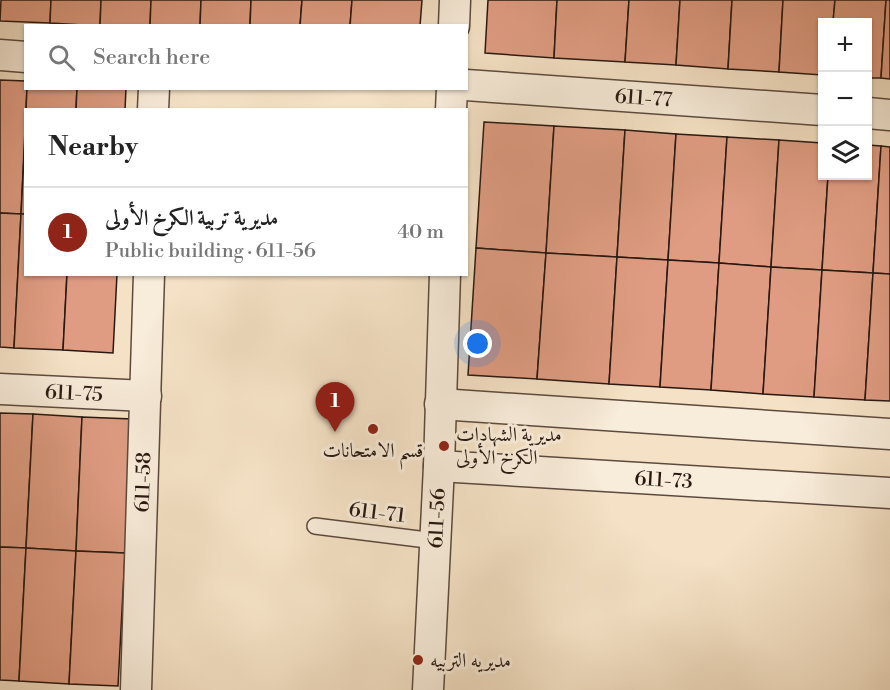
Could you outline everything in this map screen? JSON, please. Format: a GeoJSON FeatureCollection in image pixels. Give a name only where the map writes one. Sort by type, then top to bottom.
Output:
{"type":"FeatureCollection","features":[{"type":"Feature","properties":{"kind":"street"},"geometry":{"type":"LineString","coordinates":[[454,24],[455,0]]}},
{"type":"Feature","properties":{"kind":"street"},"geometry":{"type":"LineString","coordinates":[[0,55],[24,57]]}},
{"type":"Feature","properties":{"kind":"street","name":"611-77"},"geometry":{"type":"LineString","coordinates":[[468,86],[818,110]]}},
{"type":"Feature","properties":{"kind":"street"},"geometry":{"type":"LineString","coordinates":[[153,108],[154,90]]}},
{"type":"Feature","properties":{"kind":"street"},"geometry":{"type":"LineString","coordinates":[[451,108],[452,90]]}},
{"type":"Feature","properties":{"kind":"street"},"geometry":{"type":"LineString","coordinates":[[872,113],[890,115]]}},
{"type":"Feature","properties":{"kind":"street","name":"611-58"},"geometry":{"type":"LineString","coordinates":[[136,690],[149,276]]}},
{"type":"Feature","properties":{"kind":"street","name":"611-56"},"geometry":{"type":"LineString","coordinates":[[428,690],[439,466],[445,276]]}},
{"type":"Feature","properties":{"kind":"street","name":"611-75"},"geometry":{"type":"LineString","coordinates":[[0,389],[146,396]]}},
{"type":"Feature","properties":{"kind":"street"},"geometry":{"type":"LineString","coordinates":[[440,404],[890,434]]}},
{"type":"Feature","properties":{"kind":"street","name":"611-73"},"geometry":{"type":"LineString","coordinates":[[439,466],[890,493]]}},
{"type":"Feature","properties":{"kind":"lane","name":"611-71"},"geometry":{"type":"LineString","coordinates":[[315,526],[435,541]]}},
{"type":"Feature","properties":{"kind":"building"},"geometry":{"type":"Polygon","coordinates":[[[1,0],[51,0],[50,23],[0,21],[1,0]]]}},
{"type":"Feature","properties":{"kind":"building"},"geometry":{"type":"Polygon","coordinates":[[[51,0],[101,0],[100,24],[50,23],[51,0]]]}},
{"type":"Feature","properties":{"kind":"building"},"geometry":{"type":"Polygon","coordinates":[[[101,0],[151,0],[150,24],[100,24],[101,0]]]}},
{"type":"Feature","properties":{"kind":"building"},"geometry":{"type":"Polygon","coordinates":[[[151,0],[201,0],[200,24],[150,24],[151,0]]]}},
{"type":"Feature","properties":{"kind":"building"},"geometry":{"type":"Polygon","coordinates":[[[201,0],[251,0],[250,24],[200,24],[201,0]]]}},
{"type":"Feature","properties":{"kind":"building"},"geometry":{"type":"Polygon","coordinates":[[[251,0],[302,0],[300,24],[250,24],[251,0]]]}},
{"type":"Feature","properties":{"kind":"building"},"geometry":{"type":"Polygon","coordinates":[[[302,0],[352,0],[350,24],[300,24],[302,0]]]}},
{"type":"Feature","properties":{"kind":"building"},"geometry":{"type":"Polygon","coordinates":[[[352,0],[422,0],[420,24],[350,24],[352,0]]]}},
{"type":"Feature","properties":{"kind":"building"},"geometry":{"type":"Polygon","coordinates":[[[488,0],[557,0],[554,58],[485,53],[488,0]]]}},
{"type":"Feature","properties":{"kind":"building"},"geometry":{"type":"Polygon","coordinates":[[[557,0],[629,0],[625,62],[554,58],[557,0]]]}},
{"type":"Feature","properties":{"kind":"building"},"geometry":{"type":"Polygon","coordinates":[[[629,0],[680,0],[676,65],[625,62],[629,0]]]}},
{"type":"Feature","properties":{"kind":"building"},"geometry":{"type":"Polygon","coordinates":[[[680,0],[732,0],[728,69],[676,65],[680,0]]]}},
{"type":"Feature","properties":{"kind":"building"},"geometry":{"type":"Polygon","coordinates":[[[732,0],[783,0],[779,72],[728,69],[732,0]]]}},
{"type":"Feature","properties":{"kind":"building"},"geometry":{"type":"Polygon","coordinates":[[[783,0],[835,0],[833,18],[818,18],[818,75],[779,72],[783,0]]]}},
{"type":"Feature","properties":{"kind":"building"},"geometry":{"type":"Polygon","coordinates":[[[835,0],[886,0],[881,78],[872,78],[872,18],[833,18],[835,0]]]}},
{"type":"Feature","properties":{"kind":"building"},"geometry":{"type":"Polygon","coordinates":[[[886,0],[890,0],[890,79],[881,78],[886,0]]]}},
{"type":"Feature","properties":{"kind":"building"},"geometry":{"type":"Polygon","coordinates":[[[0,80],[24,81],[24,90],[27,90],[26,108],[24,108],[21,214],[0,213],[0,80]]]}},
{"type":"Feature","properties":{"kind":"building"},"geometry":{"type":"Polygon","coordinates":[[[27,90],[77,90],[76,108],[26,108],[27,90]]]}},
{"type":"Feature","properties":{"kind":"building"},"geometry":{"type":"Polygon","coordinates":[[[77,90],[126,90],[125,108],[76,108],[77,90]]]}},
{"type":"Feature","properties":{"kind":"building"},"geometry":{"type":"Polygon","coordinates":[[[484,122],[554,126],[546,253],[476,248],[484,122]]]}},
{"type":"Feature","properties":{"kind":"building"},"geometry":{"type":"Polygon","coordinates":[[[554,126],[625,130],[617,257],[546,253],[554,126]]]}},
{"type":"Feature","properties":{"kind":"building"},"geometry":{"type":"Polygon","coordinates":[[[625,130],[676,134],[668,260],[617,257],[625,130]]]}},
{"type":"Feature","properties":{"kind":"building"},"geometry":{"type":"Polygon","coordinates":[[[676,134],[727,137],[719,263],[668,260],[676,134]]]}},
{"type":"Feature","properties":{"kind":"building"},"geometry":{"type":"Polygon","coordinates":[[[727,137],[779,140],[771,267],[719,263],[727,137]]]}},
{"type":"Feature","properties":{"kind":"building"},"geometry":{"type":"Polygon","coordinates":[[[779,140],[818,143],[818,180],[828,180],[822,270],[771,267],[779,140]]]}},
{"type":"Feature","properties":{"kind":"building"},"geometry":{"type":"Polygon","coordinates":[[[872,145],[881,146],[873,273],[822,270],[828,180],[872,180],[872,145]]]}},
{"type":"Feature","properties":{"kind":"building"},"geometry":{"type":"Polygon","coordinates":[[[881,146],[890,147],[890,274],[873,273],[881,146]]]}},
{"type":"Feature","properties":{"kind":"building"},"geometry":{"type":"Polygon","coordinates":[[[24,157],[24,214],[21,214],[24,157]]]}},
{"type":"Feature","properties":{"kind":"building"},"geometry":{"type":"Polygon","coordinates":[[[0,213],[21,214],[14,348],[0,347],[0,213]]]}},
{"type":"Feature","properties":{"kind":"building"},"geometry":{"type":"Polygon","coordinates":[[[21,214],[24,214],[24,276],[67,276],[63,350],[14,348],[21,214]]]}},
{"type":"Feature","properties":{"kind":"building"},"geometry":{"type":"Polygon","coordinates":[[[476,248],[546,253],[537,379],[468,375],[476,248]]]}},
{"type":"Feature","properties":{"kind":"building"},"geometry":{"type":"Polygon","coordinates":[[[546,253],[617,257],[609,384],[537,379],[546,253]]]}},
{"type":"Feature","properties":{"kind":"building"},"geometry":{"type":"Polygon","coordinates":[[[617,257],[668,260],[660,387],[609,384],[617,257]]]}},
{"type":"Feature","properties":{"kind":"building"},"geometry":{"type":"Polygon","coordinates":[[[668,260],[719,263],[711,390],[660,387],[668,260]]]}},
{"type":"Feature","properties":{"kind":"building"},"geometry":{"type":"Polygon","coordinates":[[[719,263],[771,267],[763,394],[711,390],[719,263]]]}},
{"type":"Feature","properties":{"kind":"building"},"geometry":{"type":"Polygon","coordinates":[[[771,267],[822,270],[814,397],[763,394],[771,267]]]}},
{"type":"Feature","properties":{"kind":"building"},"geometry":{"type":"Polygon","coordinates":[[[822,270],[873,273],[865,400],[814,397],[822,270]]]}},
{"type":"Feature","properties":{"kind":"building"},"geometry":{"type":"Polygon","coordinates":[[[873,273],[890,274],[890,401],[865,400],[873,273]]]}},
{"type":"Feature","properties":{"kind":"building"},"geometry":{"type":"Polygon","coordinates":[[[67,276],[117,276],[113,353],[63,350],[67,276]]]}},
{"type":"Feature","properties":{"kind":"building"},"geometry":{"type":"Polygon","coordinates":[[[0,413],[33,414],[26,548],[0,547],[0,413]]]}},
{"type":"Feature","properties":{"kind":"building"},"geometry":{"type":"Polygon","coordinates":[[[33,414],[82,417],[76,551],[26,548],[33,414]]]}},
{"type":"Feature","properties":{"kind":"building"},"geometry":{"type":"Polygon","coordinates":[[[82,417],[132,419],[125,553],[76,551],[82,417]]]}},
{"type":"Feature","properties":{"kind":"building"},"geometry":{"type":"Polygon","coordinates":[[[0,547],[26,548],[19,681],[0,680],[0,547]]]}},
{"type":"Feature","properties":{"kind":"building"},"geometry":{"type":"Polygon","coordinates":[[[26,548],[76,551],[69,684],[19,681],[26,548]]]}},
{"type":"Feature","properties":{"kind":"building"},"geometry":{"type":"Polygon","coordinates":[[[76,551],[125,553],[118,686],[69,684],[76,551]]]}},
{"type":"Feature","properties":{"kind":"place","name":"قسم الامتحانات"},"geometry":{"type":"Point","coordinates":[373,429]}},
{"type":"Feature","properties":{"kind":"place","name":"مديرية تربية الكرخ الأولى"},"geometry":{"type":"Point","coordinates":[335,432]}},
{"type":"Feature","properties":{"kind":"place","name":"مديرية الشهادات الكرخ الأولى"},"geometry":{"type":"Point","coordinates":[444,446]}},
{"type":"Feature","properties":{"kind":"place","name":"مديريه التربيه"},"geometry":{"type":"Point","coordinates":[418,660]}}]}
